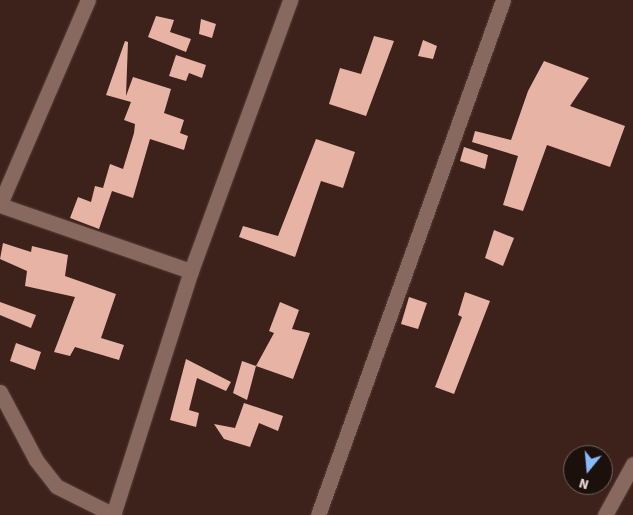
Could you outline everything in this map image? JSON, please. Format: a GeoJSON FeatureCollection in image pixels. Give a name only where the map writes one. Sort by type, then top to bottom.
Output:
{"type":"FeatureCollection","features":[{"type":"Feature","properties":{"kind":"street"},"geometry":{"type":"LineString","coordinates":[[88,0],[0,204],[191,271]]}},
{"type":"Feature","properties":{"kind":"street"},"geometry":{"type":"LineString","coordinates":[[0,392],[36,460],[56,486],[113,515],[191,271],[290,0]]}},
{"type":"Feature","properties":{"kind":"street"},"geometry":{"type":"LineString","coordinates":[[318,515],[503,0]]}},
{"type":"Feature","properties":{"kind":"street"},"geometry":{"type":"LineString","coordinates":[[605,515],[633,464]]}},
{"type":"Feature","properties":{"kind":"building"},"geometry":{"type":"Polygon","coordinates":[[[156,16],[174,20],[170,32],[191,39],[186,52],[148,37],[156,16]]]}},
{"type":"Feature","properties":{"kind":"building"},"geometry":{"type":"Polygon","coordinates":[[[201,19],[216,24],[212,38],[199,34],[201,19]]]}},
{"type":"Feature","properties":{"kind":"building"},"geometry":{"type":"Polygon","coordinates":[[[374,36],[394,41],[366,116],[329,104],[340,68],[361,74],[374,36]]]}},
{"type":"Feature","properties":{"kind":"building"},"geometry":{"type":"Polygon","coordinates":[[[423,40],[437,46],[433,59],[418,56],[423,40]]]}},
{"type":"Feature","properties":{"kind":"building"},"geometry":{"type":"Polygon","coordinates":[[[125,41],[128,42],[126,96],[133,77],[171,89],[164,113],[184,120],[180,133],[188,136],[184,150],[150,139],[133,198],[112,191],[99,229],[70,218],[78,197],[91,202],[95,186],[103,188],[110,164],[123,169],[134,133],[135,124],[124,120],[131,102],[106,95],[125,41]]]}},
{"type":"Feature","properties":{"kind":"building"},"geometry":{"type":"Polygon","coordinates":[[[176,55],[206,65],[202,78],[189,73],[186,81],[169,76],[176,55]]]}},
{"type":"Feature","properties":{"kind":"building"},"geometry":{"type":"Polygon","coordinates":[[[544,61],[589,78],[570,106],[625,126],[610,167],[547,145],[523,211],[503,205],[518,156],[472,142],[475,131],[511,140],[528,91],[544,61]]]}},
{"type":"Feature","properties":{"kind":"building"},"geometry":{"type":"Polygon","coordinates":[[[316,139],[355,152],[343,188],[321,181],[295,257],[239,237],[243,226],[278,236],[316,139]]]}},
{"type":"Feature","properties":{"kind":"building"},"geometry":{"type":"Polygon","coordinates":[[[464,147],[488,155],[485,169],[460,161],[464,147]]]}},
{"type":"Feature","properties":{"kind":"building"},"geometry":{"type":"Polygon","coordinates":[[[494,230],[514,238],[503,266],[485,258],[494,230]]]}},
{"type":"Feature","properties":{"kind":"building"},"geometry":{"type":"Polygon","coordinates":[[[3,243],[31,252],[32,246],[68,255],[65,276],[116,294],[101,338],[124,345],[119,360],[75,347],[70,356],[54,352],[75,297],[25,286],[27,271],[0,259],[3,243]]]}},
{"type":"Feature","properties":{"kind":"building"},"geometry":{"type":"Polygon","coordinates":[[[465,292],[490,301],[454,394],[435,387],[462,317],[458,315],[465,292]]]}},
{"type":"Feature","properties":{"kind":"building"},"geometry":{"type":"Polygon","coordinates":[[[409,297],[427,303],[418,329],[401,324],[409,297]]]}},
{"type":"Feature","properties":{"kind":"building"},"geometry":{"type":"Polygon","coordinates":[[[0,302],[36,315],[31,328],[0,315],[0,302]]]}},
{"type":"Feature","properties":{"kind":"building"},"geometry":{"type":"Polygon","coordinates":[[[280,302],[299,310],[292,329],[310,333],[293,379],[256,366],[274,333],[269,331],[280,302]]]}},
{"type":"Feature","properties":{"kind":"building"},"geometry":{"type":"Polygon","coordinates":[[[16,343],[41,352],[35,370],[10,361],[16,343]]]}},
{"type":"Feature","properties":{"kind":"building"},"geometry":{"type":"Polygon","coordinates":[[[186,359],[231,382],[226,391],[197,378],[189,410],[199,413],[196,427],[170,420],[186,359]]]}},
{"type":"Feature","properties":{"kind":"building"},"geometry":{"type":"Polygon","coordinates":[[[242,361],[256,366],[247,400],[233,393],[242,361]]]}},
{"type":"Feature","properties":{"kind":"building"},"geometry":{"type":"Polygon","coordinates":[[[244,403],[283,416],[278,431],[259,423],[250,447],[224,439],[214,424],[235,428],[244,403]]]}}]}
